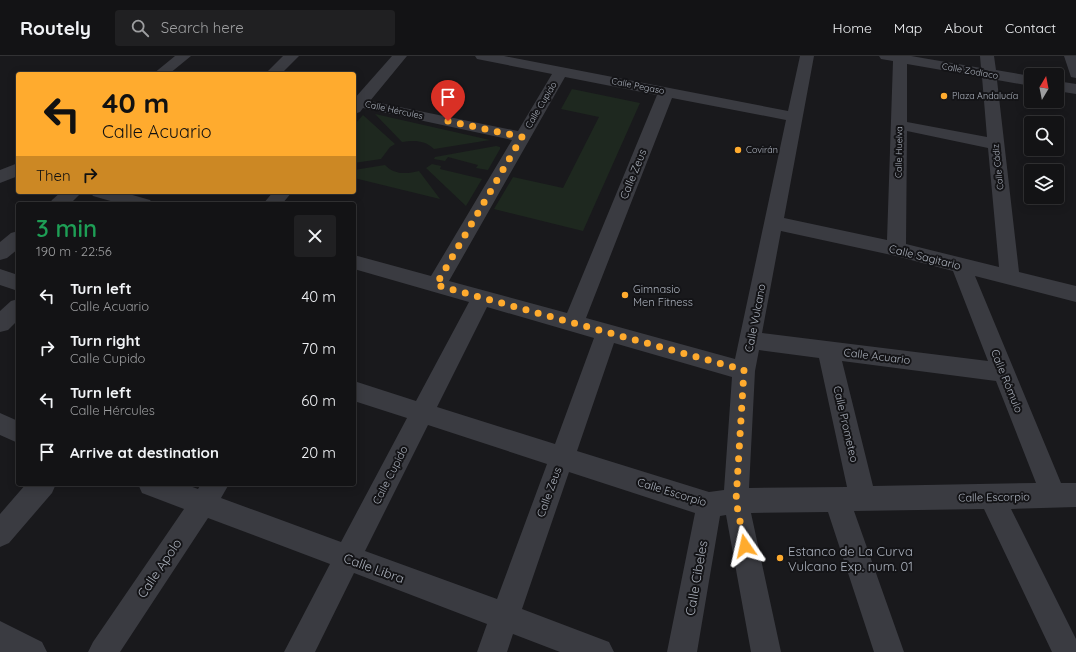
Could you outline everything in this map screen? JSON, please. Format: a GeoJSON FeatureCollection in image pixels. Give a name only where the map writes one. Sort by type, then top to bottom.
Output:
{"type":"FeatureCollection","features":[{"type":"Feature","properties":{"kind":"street"},"geometry":{"type":"LineString","coordinates":[[163,72],[184,56]]}},
{"type":"Feature","properties":{"kind":"street"},"geometry":{"type":"LineString","coordinates":[[274,72],[292,56]]}},
{"type":"Feature","properties":{"kind":"street"},"geometry":{"type":"LineString","coordinates":[[357,106],[400,56]]}},
{"type":"Feature","properties":{"kind":"street","name":"Calle Pegaso"},"geometry":{"type":"LineString","coordinates":[[482,56],[795,117]]}},
{"type":"Feature","properties":{"kind":"street","name":"Calle Vulcano"},"geometry":{"type":"LineString","coordinates":[[766,652],[736,501],[744,370],[807,56]]}},
{"type":"Feature","properties":{"kind":"street","name":"Calle Cádiz"},"geometry":{"type":"LineString","coordinates":[[987,56],[1010,278]]}},
{"type":"Feature","properties":{"kind":"street"},"geometry":{"type":"LineString","coordinates":[[1071,56],[1076,74]]}},
{"type":"Feature","properties":{"kind":"street","name":"Calle Zodiaco"},"geometry":{"type":"LineString","coordinates":[[895,57],[1024,80]]}},
{"type":"Feature","properties":{"kind":"street","name":"Calle Huelva"},"geometry":{"type":"LineString","coordinates":[[895,57],[899,125],[896,249]]}},
{"type":"Feature","properties":{"kind":"street","name":"Calle Cupido"},"geometry":{"type":"LineString","coordinates":[[436,285],[561,71]]}},
{"type":"Feature","properties":{"kind":"street"},"geometry":{"type":"LineString","coordinates":[[1064,87],[1076,89]]}},
{"type":"Feature","properties":{"kind":"street","name":"Calle Zeus"},"geometry":{"type":"LineString","coordinates":[[574,322],[666,92]]}},
{"type":"Feature","properties":{"kind":"street","name":"Calle Hércules"},"geometry":{"type":"LineString","coordinates":[[357,106],[522,137]]}},
{"type":"Feature","properties":{"kind":"street"},"geometry":{"type":"LineString","coordinates":[[899,125],[995,144]]}},
{"type":"Feature","properties":{"kind":"street"},"geometry":{"type":"LineString","coordinates":[[0,177],[16,170]]}},
{"type":"Feature","properties":{"kind":"street"},"geometry":{"type":"LineString","coordinates":[[60,202],[70,194]]}},
{"type":"Feature","properties":{"kind":"street"},"geometry":{"type":"LineString","coordinates":[[108,194],[137,200]]}},
{"type":"Feature","properties":{"kind":"street"},"geometry":{"type":"LineString","coordinates":[[274,202],[281,194]]}},
{"type":"Feature","properties":{"kind":"street","name":"Calle Sagitario"},"geometry":{"type":"LineString","coordinates":[[774,223],[896,249],[1076,294]]}},
{"type":"Feature","properties":{"kind":"street"},"geometry":{"type":"LineString","coordinates":[[0,253],[16,240]]}},
{"type":"Feature","properties":{"kind":"street","name":"Calle Rómulo"},"geometry":{"type":"LineString","coordinates":[[961,266],[1003,372],[1065,496]]}},
{"type":"Feature","properties":{"kind":"street"},"geometry":{"type":"LineString","coordinates":[[357,269],[436,285],[744,370]]}},
{"type":"Feature","properties":{"kind":"street"},"geometry":{"type":"LineString","coordinates":[[0,277],[16,282]]}},
{"type":"Feature","properties":{"kind":"street","name":"Calle Cupido"},"geometry":{"type":"LineString","coordinates":[[299,652],[481,298]]}},
{"type":"Feature","properties":{"kind":"street"},"geometry":{"type":"LineString","coordinates":[[0,324],[16,310]]}},
{"type":"Feature","properties":{"kind":"street","name":"Calle Zeus"},"geometry":{"type":"LineString","coordinates":[[492,652],[607,332]]}},
{"type":"Feature","properties":{"kind":"street","name":"Calle Acuario"},"geometry":{"type":"LineString","coordinates":[[751,340],[1003,372]]}},
{"type":"Feature","properties":{"kind":"street","name":"Calle Prometeo"},"geometry":{"type":"LineString","coordinates":[[828,350],[864,499]]}},
{"type":"Feature","properties":{"kind":"street","name":"Calle Escorpio"},"geometry":{"type":"LineString","coordinates":[[356,392],[709,505],[736,501],[1065,496]]}},
{"type":"Feature","properties":{"kind":"street"},"geometry":{"type":"LineString","coordinates":[[0,424],[16,431]]}},
{"type":"Feature","properties":{"kind":"street"},"geometry":{"type":"LineString","coordinates":[[0,534],[42,486]]}},
{"type":"Feature","properties":{"kind":"street","name":"Calle Libra"},"geometry":{"type":"LineString","coordinates":[[163,486],[209,494],[347,558],[599,652]]}},
{"type":"Feature","properties":{"kind":"street","name":"Calle Apolo"},"geometry":{"type":"LineString","coordinates":[[102,652],[209,494]]}},
{"type":"Feature","properties":{"kind":"street"},"geometry":{"type":"LineString","coordinates":[[991,496],[1067,652]]}},
{"type":"Feature","properties":{"kind":"street"},"geometry":{"type":"LineString","coordinates":[[837,499],[889,652]]}},
{"type":"Feature","properties":{"kind":"street","name":"Calle Cibeles"},"geometry":{"type":"LineString","coordinates":[[682,652],[709,505]]}},
{"type":"Feature","properties":{"kind":"street"},"geometry":{"type":"LineString","coordinates":[[0,636],[32,652]]}},
{"type":"Feature","properties":{"kind":"green space"},"geometry":{"type":"Polygon","coordinates":[[[572,89],[640,103],[583,231],[494,209],[513,177],[563,188],[599,117],[561,109],[572,89]]]}},
{"type":"Feature","properties":{"kind":"green space"},"geometry":{"type":"Polygon","coordinates":[[[375,114],[490,140],[434,149],[431,146],[419,141],[402,142],[375,114]]]}},
{"type":"Feature","properties":{"kind":"green space"},"geometry":{"type":"Polygon","coordinates":[[[363,115],[395,144],[390,147],[381,159],[356,163],[356,123],[363,115]]]}},
{"type":"Feature","properties":{"kind":"green space"},"geometry":{"type":"Polygon","coordinates":[[[496,146],[500,147],[500,149],[488,170],[476,168],[478,165],[448,157],[445,161],[434,159],[435,157],[496,146]]]}},
{"type":"Feature","properties":{"kind":"green space"},"geometry":{"type":"Polygon","coordinates":[[[432,164],[441,166],[440,169],[482,179],[466,206],[426,168],[432,164]]]}},
{"type":"Feature","properties":{"kind":"green space"},"geometry":{"type":"Polygon","coordinates":[[[385,165],[392,171],[401,173],[419,171],[440,199],[356,178],[356,170],[385,165]]]}},
{"type":"Feature","properties":{"kind":"place","name":"Plaza Andalucía"},"geometry":{"type":"Point","coordinates":[944,96]}},
{"type":"Feature","properties":{"kind":"place","name":"Covirán"},"geometry":{"type":"Point","coordinates":[738,150]}},
{"type":"Feature","properties":{"kind":"place","name":"Gimnasio Men Fitness"},"geometry":{"type":"Point","coordinates":[625,295]}},
{"type":"Feature","properties":{"kind":"place","name":"Estanco de La Curva Vulcano Exp. num. 01"},"geometry":{"type":"Point","coordinates":[780,558]}},
{"type":"Feature","properties":{"kind":"route"},"geometry":{"type":"LineString","coordinates":[[448,121],[522,137],[436,285],[744,370],[736,501],[745,546]]}}]}
